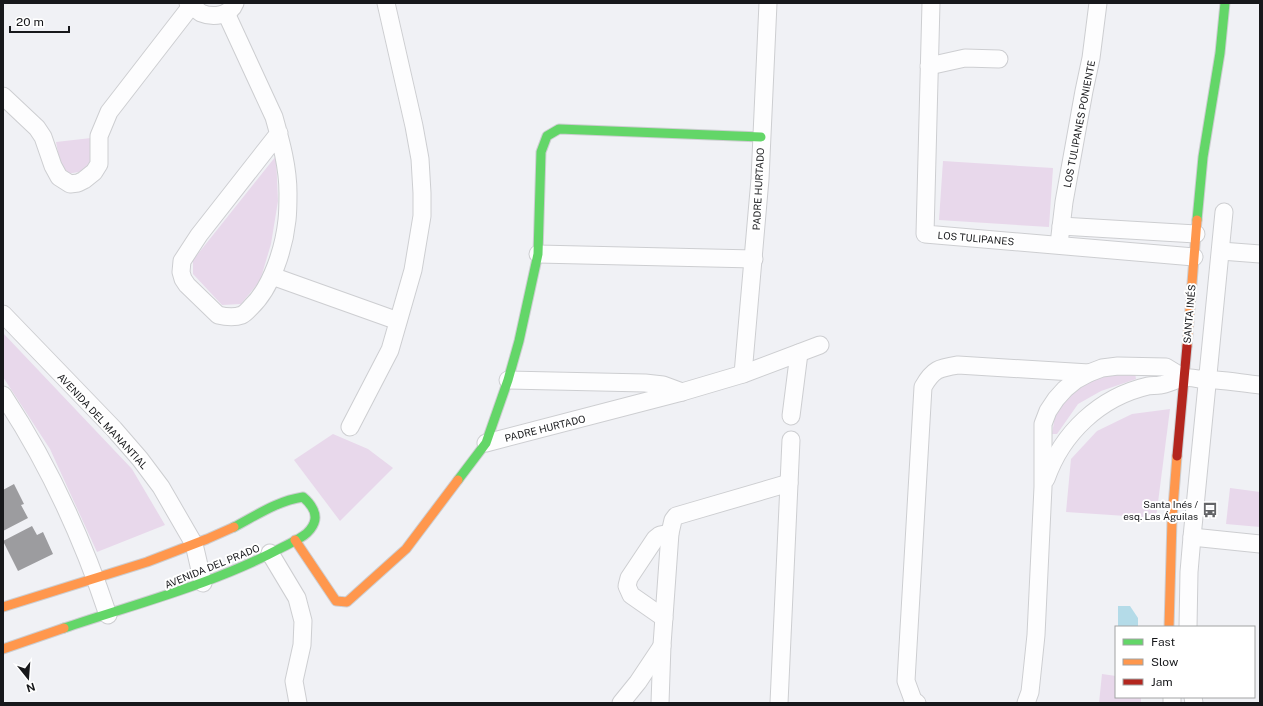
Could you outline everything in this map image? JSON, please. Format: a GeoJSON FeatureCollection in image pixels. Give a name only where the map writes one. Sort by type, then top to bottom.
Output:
{"type":"FeatureCollection","features":[{"type":"Feature","properties":{"kind":"street"},"geometry":{"type":"LineString","coordinates":[[350,427],[390,350],[414,270],[420,235],[422,193],[420,159],[386,3]]}},
{"type":"Feature","properties":{"kind":"street","name":"PADRE HURTADO"},"geometry":{"type":"LineString","coordinates":[[743,374],[760,179],[768,3]]}},
{"type":"Feature","properties":{"kind":"street"},"geometry":{"type":"LineString","coordinates":[[931,3],[929,66],[965,58],[999,59]]}},
{"type":"Feature","properties":{"kind":"street","name":"LOS TULIPANES PONIENTE"},"geometry":{"type":"LineString","coordinates":[[1059,244],[1064,202],[1091,58],[1098,3]]}},
{"type":"Feature","properties":{"kind":"street","name":"SANTA INÉS"},"geometry":{"type":"LineString","coordinates":[[1169,626],[1172,520],[1196,234],[1203,157],[1220,53],[1225,3]]}},
{"type":"Feature","properties":{"kind":"street"},"geometry":{"type":"LineString","coordinates":[[3,96],[37,128],[43,138],[53,166],[59,177],[70,184],[78,183],[94,172],[99,164],[99,136],[109,112],[190,4],[201,12],[214,16],[230,8],[274,117],[279,133],[286,162],[288,192],[287,220],[283,242],[272,276],[255,303],[244,314],[229,317],[218,314],[187,285],[181,272],[182,261],[199,234],[279,133]]}},
{"type":"Feature","properties":{"kind":"street","name":"LOS TULIPANES"},"geometry":{"type":"LineString","coordinates":[[929,66],[925,234],[1059,244],[1194,257]]}},
{"type":"Feature","properties":{"kind":"street"},"geometry":{"type":"LineString","coordinates":[[295,540],[336,601],[347,602],[406,550],[486,443],[508,380],[519,341],[538,254],[541,152],[547,136],[559,129],[761,137]]}},
{"type":"Feature","properties":{"kind":"street"},"geometry":{"type":"LineString","coordinates":[[1188,626],[1189,572],[1192,537],[1224,212]]}},
{"type":"Feature","properties":{"kind":"street"},"geometry":{"type":"LineString","coordinates":[[1061,226],[1196,234]]}},
{"type":"Feature","properties":{"kind":"street"},"geometry":{"type":"LineString","coordinates":[[1220,251],[1260,254]]}},
{"type":"Feature","properties":{"kind":"street"},"geometry":{"type":"LineString","coordinates":[[538,254],[754,259]]}},
{"type":"Feature","properties":{"kind":"street"},"geometry":{"type":"LineString","coordinates":[[272,276],[398,321]]}},
{"type":"Feature","properties":{"kind":"street","name":"AVENIDA DEL MANANTIAL"},"geometry":{"type":"LineString","coordinates":[[3,314],[108,424],[140,459],[162,487],[194,544],[203,583]]}},
{"type":"Feature","properties":{"kind":"street","name":"PADRE HURTADO"},"geometry":{"type":"LineString","coordinates":[[486,443],[682,392],[743,374],[820,345]]}},
{"type":"Feature","properties":{"kind":"street"},"geometry":{"type":"LineString","coordinates":[[791,416],[799,353]]}},
{"type":"Feature","properties":{"kind":"street"},"geometry":{"type":"LineString","coordinates":[[917,703],[913,700],[906,681],[923,387],[935,371],[958,365],[1089,373]]}},
{"type":"Feature","properties":{"kind":"street"},"geometry":{"type":"LineString","coordinates":[[1026,703],[1030,692],[1036,636],[1043,487],[1043,424],[1048,411],[1065,388],[1076,380],[1102,368],[1118,366],[1166,367],[1184,378]]}},
{"type":"Feature","properties":{"kind":"street"},"geometry":{"type":"LineString","coordinates":[[1043,487],[1050,468],[1063,445],[1084,420],[1115,398],[1132,391],[1150,386],[1161,385],[1184,378],[1208,379],[1260,385]]}},
{"type":"Feature","properties":{"kind":"street"},"geometry":{"type":"LineString","coordinates":[[508,380],[644,383],[663,386],[682,392]]}},
{"type":"Feature","properties":{"kind":"street"},"geometry":{"type":"LineString","coordinates":[[3,395],[18,418],[64,502],[96,578],[108,615]]}},
{"type":"Feature","properties":{"kind":"street"},"geometry":{"type":"LineString","coordinates":[[779,703],[791,440]]}},
{"type":"Feature","properties":{"kind":"street"},"geometry":{"type":"LineString","coordinates":[[660,703],[662,646],[670,533],[673,520],[676,516],[789,483]]}},
{"type":"Feature","properties":{"kind":"street","name":"AVENIDA DEL PRADO"},"geometry":{"type":"LineString","coordinates":[[3,607],[151,560],[194,544],[229,530],[278,502],[293,497],[303,497],[312,506],[314,512],[314,524],[311,529],[295,540],[254,562],[203,583],[166,596],[3,649]]}},
{"type":"Feature","properties":{"kind":"street"},"geometry":{"type":"LineString","coordinates":[[664,618],[631,595],[627,586],[628,578],[655,539],[660,535],[670,533]]}},
{"type":"Feature","properties":{"kind":"street"},"geometry":{"type":"LineString","coordinates":[[1192,537],[1260,544]]}},
{"type":"Feature","properties":{"kind":"street"},"geometry":{"type":"LineString","coordinates":[[270,554],[297,598],[303,621],[302,645],[294,681],[298,703]]}},
{"type":"Feature","properties":{"kind":"street"},"geometry":{"type":"LineString","coordinates":[[621,703],[638,682],[662,646]]}},
{"type":"Feature","properties":{"kind":"shaded area"},"geometry":{"type":"Polygon","coordinates":[[[91,138],[91,160],[83,171],[68,174],[60,163],[56,142],[91,138]]]}},
{"type":"Feature","properties":{"kind":"shaded area"},"geometry":{"type":"Polygon","coordinates":[[[276,156],[278,201],[271,244],[260,281],[241,304],[222,305],[193,274],[193,260],[276,156]]]}},
{"type":"Feature","properties":{"kind":"shaded area"},"geometry":{"type":"Polygon","coordinates":[[[943,161],[1053,168],[1049,227],[939,220],[943,161]]]}},
{"type":"Feature","properties":{"kind":"shaded area"},"geometry":{"type":"Polygon","coordinates":[[[3,333],[132,469],[165,525],[97,552],[50,449],[3,377],[3,333]]]}},
{"type":"Feature","properties":{"kind":"shaded area"},"geometry":{"type":"Polygon","coordinates":[[[1101,372],[1135,373],[1136,379],[1101,391],[1078,404],[1057,434],[1052,434],[1057,403],[1101,372]]]}},
{"type":"Feature","properties":{"kind":"shaded area"},"geometry":{"type":"Polygon","coordinates":[[[1170,409],[1156,518],[1066,512],[1071,459],[1097,431],[1132,414],[1170,409]]]}},
{"type":"Feature","properties":{"kind":"shaded area"},"geometry":{"type":"Polygon","coordinates":[[[333,434],[368,449],[393,468],[340,521],[294,460],[333,434]]]}},
{"type":"Feature","properties":{"kind":"shaded area"},"geometry":{"type":"Polygon","coordinates":[[[1230,488],[1260,492],[1260,527],[1226,524],[1230,488]]]}},
{"type":"Feature","properties":{"kind":"shaded area"},"geometry":{"type":"Polygon","coordinates":[[[1102,674],[1115,676],[1115,698],[1141,698],[1141,703],[1099,703],[1102,674]]]}},
{"type":"Feature","properties":{"kind":"water"},"geometry":{"type":"Polygon","coordinates":[[[1118,606],[1130,606],[1138,618],[1138,626],[1118,626],[1118,606]]]}},
{"type":"Feature","properties":{"kind":"building"},"geometry":{"type":"Polygon","coordinates":[[[14,484],[24,504],[21,505],[28,518],[3,531],[3,490],[14,484]]]}},
{"type":"Feature","properties":{"kind":"building"},"geometry":{"type":"Polygon","coordinates":[[[32,526],[37,535],[43,532],[53,554],[18,571],[3,541],[32,526]]]}},
{"type":"Feature","properties":{"kind":"traffic: fast"},"geometry":{"type":"LineString","coordinates":[[1197,220],[1203,157],[1220,53],[1225,3]]}},
{"type":"Feature","properties":{"kind":"traffic: fast"},"geometry":{"type":"LineString","coordinates":[[458,480],[486,443],[508,380],[519,341],[538,254],[541,152],[547,136],[559,129],[761,137]]}},
{"type":"Feature","properties":{"kind":"traffic: fast"},"geometry":{"type":"LineString","coordinates":[[64,628],[175,592],[230,572],[257,560],[305,535],[312,528],[315,516],[311,505],[303,497],[276,505],[234,527]]}},
{"type":"Feature","properties":{"kind":"traffic: slow"},"geometry":{"type":"LineString","coordinates":[[1187,346],[1197,220]]}},
{"type":"Feature","properties":{"kind":"traffic: slow"},"geometry":{"type":"LineString","coordinates":[[1169,626],[1172,520],[1177,456]]}},
{"type":"Feature","properties":{"kind":"traffic: slow"},"geometry":{"type":"LineString","coordinates":[[295,540],[336,601],[347,602],[406,549],[458,480]]}},
{"type":"Feature","properties":{"kind":"traffic: slow"},"geometry":{"type":"LineString","coordinates":[[3,607],[147,562],[234,527]]}},
{"type":"Feature","properties":{"kind":"traffic: slow"},"geometry":{"type":"LineString","coordinates":[[3,649],[64,628]]}},
{"type":"Feature","properties":{"kind":"traffic: jam"},"geometry":{"type":"LineString","coordinates":[[1177,456],[1187,346]]}},
{"type":"Feature","properties":{"kind":"place","name":"Santa Inés / esq. Las Águilas"},"geometry":{"type":"Point","coordinates":[1210,510]}}]}
